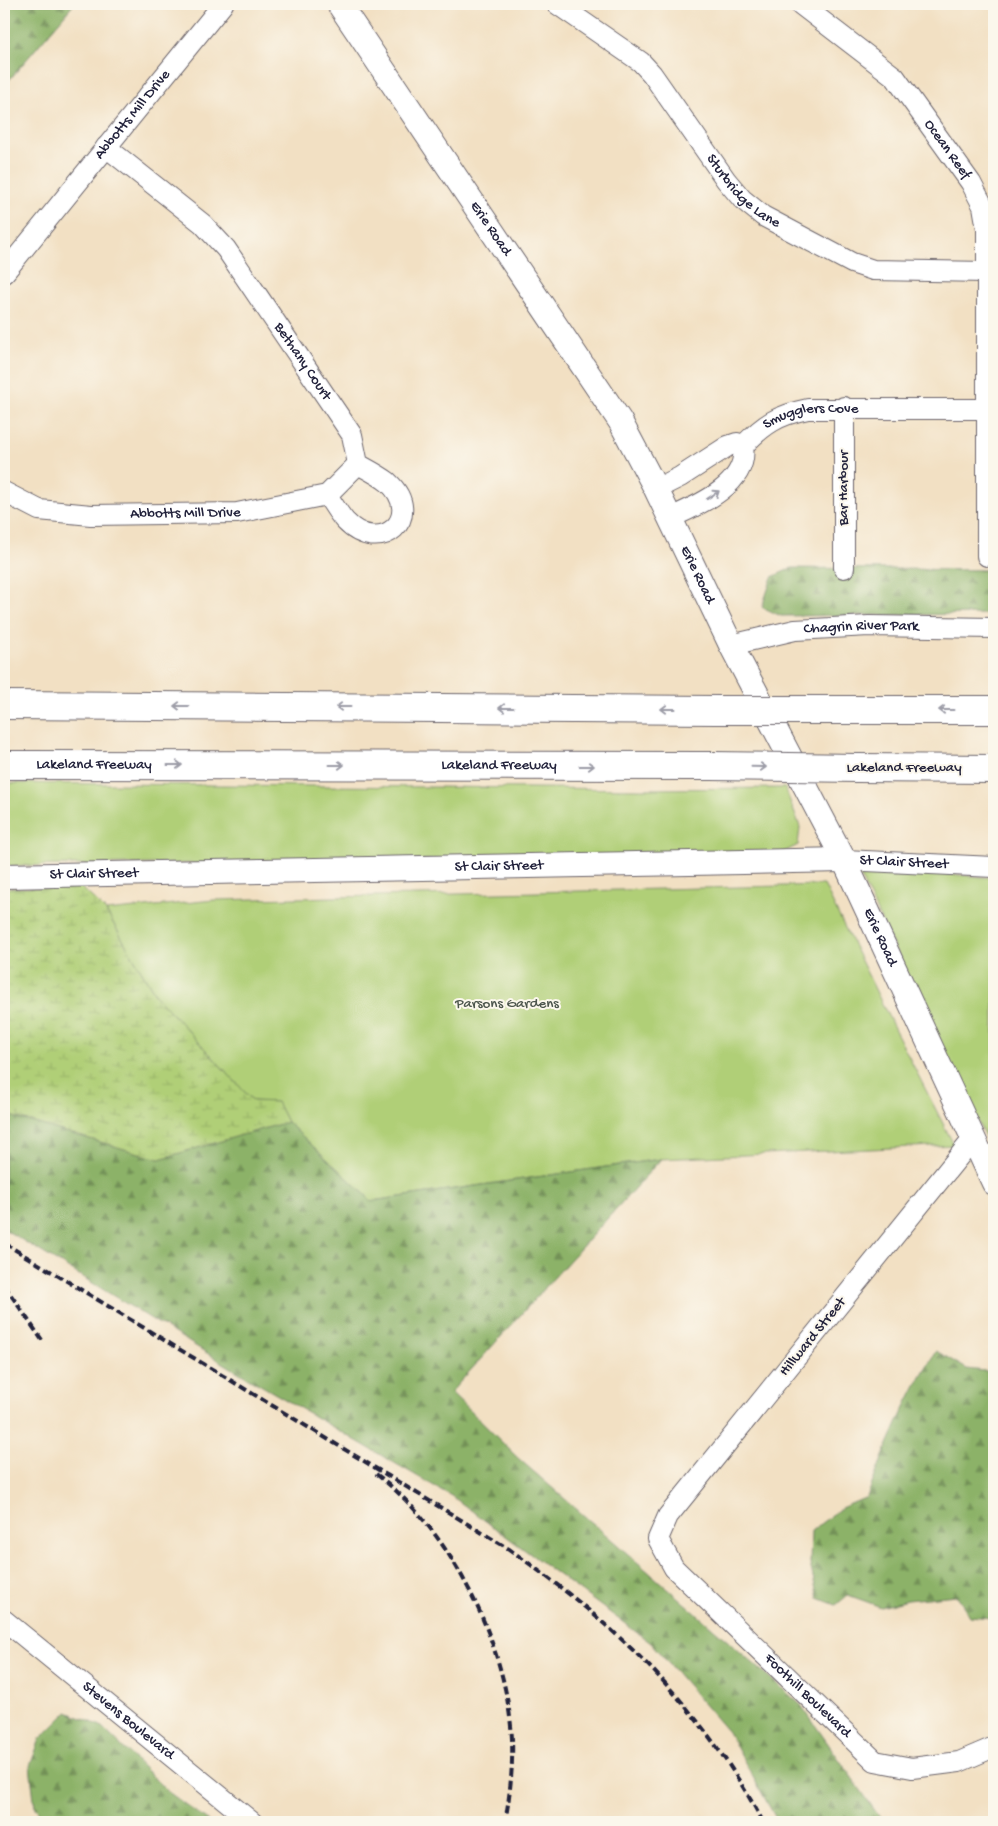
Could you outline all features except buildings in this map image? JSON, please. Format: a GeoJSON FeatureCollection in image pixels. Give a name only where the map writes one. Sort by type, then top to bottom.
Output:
{"type":"FeatureCollection","features":[{"type":"Feature","properties":{"kind":"highway"},"geometry":{"type":"LineString","coordinates":[[4,705],[994,710]]}},
{"type":"Feature","properties":{"kind":"highway","name":"Lakeland Freeway"},"geometry":{"type":"LineString","coordinates":[[4,765],[711,766],[994,769]]}},
{"type":"Feature","properties":{"kind":"street","name":"Abbotts Mill Drive"},"geometry":{"type":"LineString","coordinates":[[4,273],[223,4]]}},
{"type":"Feature","properties":{"kind":"street","name":"Erie Road"},"geometry":{"type":"LineString","coordinates":[[339,4],[620,421],[656,489],[731,645],[844,860],[994,1183]]}},
{"type":"Feature","properties":{"kind":"street","name":"Sturbridge Lane"},"geometry":{"type":"LineString","coordinates":[[557,4],[641,62],[652,74],[726,180],[742,200],[763,216],[852,262],[873,270],[987,272]]}},
{"type":"Feature","properties":{"kind":"street","name":"Ocean Reef"},"geometry":{"type":"LineString","coordinates":[[800,4],[895,77],[971,183],[983,206],[987,228],[986,556]]}},
{"type":"Feature","properties":{"kind":"street","name":"Bethany Court"},"geometry":{"type":"LineString","coordinates":[[106,147],[203,224],[226,249],[352,435],[358,464]]}},
{"type":"Feature","properties":{"kind":"street","name":"Smugglers Cove"},"geometry":{"type":"LineString","coordinates":[[743,446],[757,431],[784,414],[808,409],[844,407],[986,409]]}},
{"type":"Feature","properties":{"kind":"street","name":"Bar Harbour"},"geometry":{"type":"LineString","coordinates":[[844,407],[844,568]]}},
{"type":"Feature","properties":{"kind":"street"},"geometry":{"type":"LineString","coordinates":[[656,489],[680,477],[728,446],[737,443],[743,446],[742,464],[736,475],[718,491],[695,506],[670,518]]}},
{"type":"Feature","properties":{"kind":"street"},"geometry":{"type":"LineString","coordinates":[[358,464],[388,482],[398,496],[403,513],[400,523],[389,534],[374,536],[362,532],[346,522],[327,495],[358,464]]}},
{"type":"Feature","properties":{"kind":"street","name":"Abbotts Mill Drive"},"geometry":{"type":"LineString","coordinates":[[4,492],[39,510],[92,515],[237,514],[327,495]]}},
{"type":"Feature","properties":{"kind":"street","name":"Chagrin River Park"},"geometry":{"type":"LineString","coordinates":[[731,645],[795,630],[869,626],[994,628]]}},
{"type":"Feature","properties":{"kind":"street","name":"St Clair Street"},"geometry":{"type":"LineString","coordinates":[[4,876],[844,860],[994,867]]}},
{"type":"Feature","properties":{"kind":"street","name":"Hillward Street"},"geometry":{"type":"LineString","coordinates":[[658,1539],[668,1516],[973,1139]]}},
{"type":"Feature","properties":{"kind":"street","name":"Foothill Boulevard"},"geometry":{"type":"LineString","coordinates":[[658,1539],[674,1568],[875,1761],[912,1768],[959,1762],[994,1747]]}},
{"type":"Feature","properties":{"kind":"street","name":"Stevens Boulevard"},"geometry":{"type":"LineString","coordinates":[[4,1620],[252,1822]]}},
{"type":"Feature","properties":{"kind":"green space"},"geometry":{"type":"Polygon","coordinates":[[[4,4],[74,4],[4,86],[4,4]]]}},
{"type":"Feature","properties":{"kind":"green space"},"geometry":{"type":"Polygon","coordinates":[[[792,568],[994,570],[994,614],[781,616],[762,607],[772,577],[792,568]]]}},
{"type":"Feature","properties":{"kind":"green space"},"geometry":{"type":"Polygon","coordinates":[[[4,783],[641,789],[785,788],[800,827],[798,845],[778,855],[4,866],[4,783]]]}},
{"type":"Feature","properties":{"kind":"green space"},"geometry":{"type":"Polygon","coordinates":[[[855,866],[994,878],[994,1143],[988,1143],[855,866]]]}},
{"type":"Feature","properties":{"kind":"green space","name":"Parsons Gardens"},"geometry":{"type":"Polygon","coordinates":[[[824,885],[954,1145],[661,1159],[372,1201],[287,1122],[277,1103],[253,1101],[156,996],[106,911],[214,900],[824,885]]]}},
{"type":"Feature","properties":{"kind":"green space"},"geometry":{"type":"Polygon","coordinates":[[[81,887],[106,911],[156,996],[253,1101],[277,1102],[287,1122],[159,1159],[4,1114],[4,888],[81,887]]]}},
{"type":"Feature","properties":{"kind":"green space"},"geometry":{"type":"Polygon","coordinates":[[[4,1114],[159,1159],[287,1122],[372,1201],[661,1159],[451,1392],[518,1458],[801,1705],[883,1822],[778,1822],[728,1732],[651,1643],[453,1497],[238,1372],[4,1229],[4,1114]]]}},
{"type":"Feature","properties":{"kind":"green space"},"geometry":{"type":"Polygon","coordinates":[[[936,1351],[967,1369],[994,1372],[994,1614],[991,1618],[970,1616],[956,1595],[908,1600],[881,1607],[848,1595],[836,1605],[818,1598],[810,1564],[811,1531],[841,1508],[867,1497],[898,1422],[925,1368],[936,1351]]]}},
{"type":"Feature","properties":{"kind":"green space"},"geometry":{"type":"Polygon","coordinates":[[[67,1712],[101,1726],[167,1791],[209,1822],[48,1822],[35,1808],[30,1766],[40,1739],[67,1712]]]}},
{"type":"Feature","properties":{"kind":"railway"},"geometry":{"type":"LineString","coordinates":[[4,1243],[509,1549],[548,1578],[620,1638],[653,1670],[683,1704],[712,1740],[763,1822]]}},
{"type":"Feature","properties":{"kind":"railway"},"geometry":{"type":"LineString","coordinates":[[4,1285],[42,1340]]}},
{"type":"Feature","properties":{"kind":"railway"},"geometry":{"type":"LineString","coordinates":[[376,1474],[403,1498],[429,1526],[451,1558],[471,1593],[487,1629],[508,1703],[512,1739],[511,1781],[505,1822]]}}]}
